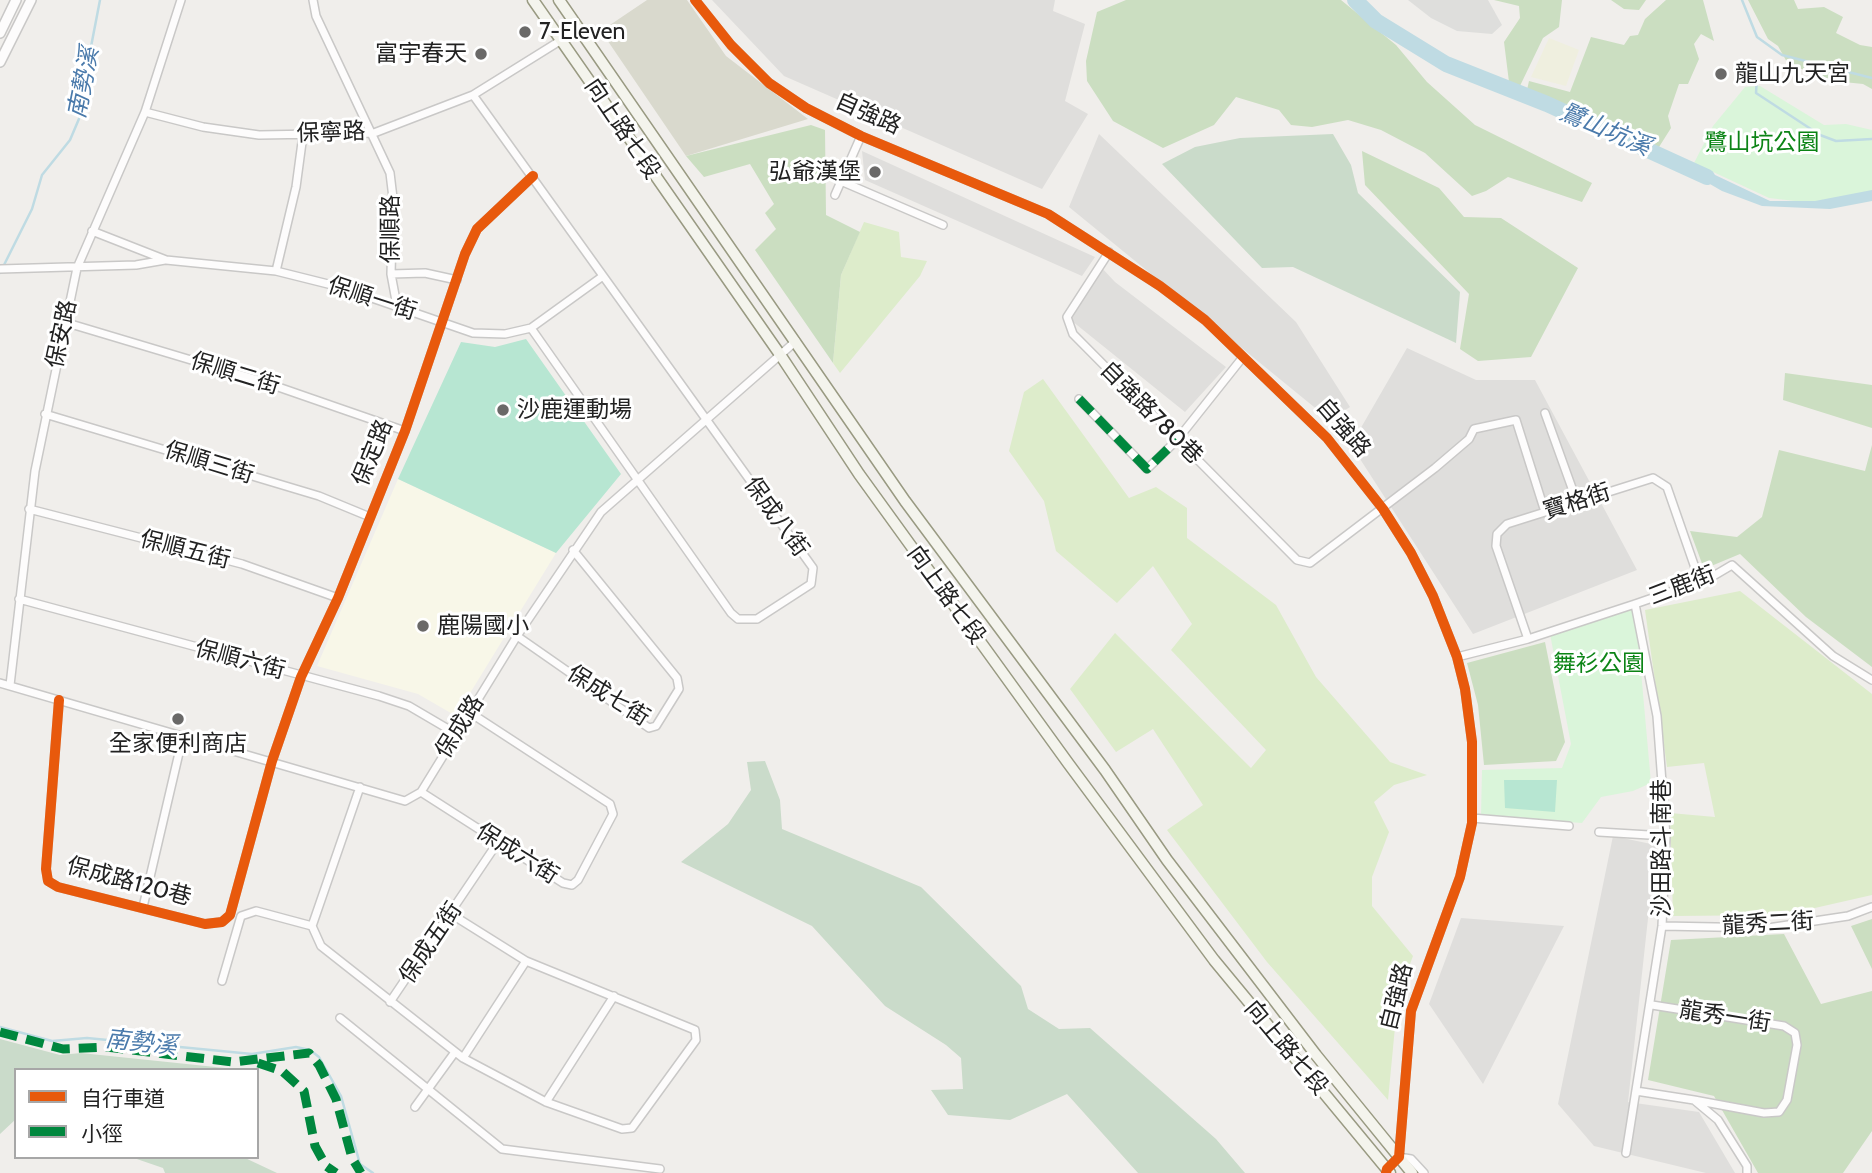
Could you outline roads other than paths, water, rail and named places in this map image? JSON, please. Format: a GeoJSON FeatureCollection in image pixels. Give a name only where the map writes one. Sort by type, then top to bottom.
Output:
{"type":"FeatureCollection","features":[{"type":"Feature","properties":{"kind":"main road","name":"向上路七段"},"geometry":{"type":"LineString","coordinates":[[533,0],[781,356],[882,507],[1175,909],[1271,1033],[1388,1172]]}},
{"type":"Feature","properties":{"kind":"main road","name":"向上路七段"},"geometry":{"type":"LineString","coordinates":[[559,0],[905,501],[1105,770],[1167,860],[1412,1173]]}},
{"type":"Feature","properties":{"kind":"street"},"geometry":{"type":"LineString","coordinates":[[0,33],[16,0]]}},
{"type":"Feature","properties":{"kind":"street"},"geometry":{"type":"LineString","coordinates":[[0,62],[31,0]]}},
{"type":"Feature","properties":{"kind":"street","name":"保安路"},"geometry":{"type":"LineString","coordinates":[[10,685],[29,509],[64,322],[77,268],[145,111],[181,0]]}},
{"type":"Feature","properties":{"kind":"street","name":"保順路"},"geometry":{"type":"LineString","coordinates":[[313,0],[316,16],[390,173],[393,198],[391,274],[397,306]]}},
{"type":"Feature","properties":{"kind":"street","name":"自強路"},"geometry":{"type":"LineString","coordinates":[[695,0],[731,45],[769,83],[806,108],[861,136],[1044,212],[1109,252],[1205,320],[1326,438],[1383,509],[1411,553],[1433,596],[1457,657],[1470,714],[1472,818],[1464,867],[1412,1011],[1399,1157]]}},
{"type":"Feature","properties":{"kind":"street","name":"保寧路"},"geometry":{"type":"LineString","coordinates":[[145,111],[203,127],[259,135],[373,133],[473,95],[579,29]]}},
{"type":"Feature","properties":{"kind":"street","name":"保成八街"},"geometry":{"type":"LineString","coordinates":[[473,95],[813,568],[811,584],[757,619],[738,619],[636,480],[531,328]]}},
{"type":"Feature","properties":{"kind":"street"},"geometry":{"type":"LineString","coordinates":[[276,271],[296,187],[303,135]]}},
{"type":"Feature","properties":{"kind":"street"},"geometry":{"type":"LineString","coordinates":[[835,195],[861,136]]}},
{"type":"Feature","properties":{"kind":"street","name":"保定路"},"geometry":{"type":"LineString","coordinates":[[215,925],[230,915],[272,761],[301,677],[338,598],[405,431],[477,229],[498,206],[533,176]]}},
{"type":"Feature","properties":{"kind":"street"},"geometry":{"type":"LineString","coordinates":[[843,182],[943,225]]}},
{"type":"Feature","properties":{"kind":"street","name":"保順一街"},"geometry":{"type":"LineString","coordinates":[[92,231],[166,260]]}},
{"type":"Feature","properties":{"kind":"street","name":"自強路780巷"},"geometry":{"type":"LineString","coordinates":[[1109,252],[1067,317],[1068,326],[1297,560],[1310,563],[1383,509]]}},
{"type":"Feature","properties":{"kind":"street","name":"保順一街"},"geometry":{"type":"LineString","coordinates":[[0,269],[136,265],[166,260],[276,271],[397,306],[473,332],[505,334],[531,328],[603,276]]}},
{"type":"Feature","properties":{"kind":"street"},"geometry":{"type":"LineString","coordinates":[[391,274],[425,273],[457,280]]}},
{"type":"Feature","properties":{"kind":"street","name":"保順二街"},"geometry":{"type":"LineString","coordinates":[[64,322],[270,384],[405,431]]}},
{"type":"Feature","properties":{"kind":"street","name":"保成路"},"geometry":{"type":"LineString","coordinates":[[421,792],[517,636],[601,512],[796,341]]}},
{"type":"Feature","properties":{"kind":"street"},"geometry":{"type":"LineString","coordinates":[[1079,399],[1147,469],[1177,440],[1243,357]]}},
{"type":"Feature","properties":{"kind":"street"},"geometry":{"type":"LineString","coordinates":[[1545,413],[1577,502]]}},
{"type":"Feature","properties":{"kind":"street","name":"保順三街"},"geometry":{"type":"LineString","coordinates":[[46,414],[319,496],[370,517]]}},
{"type":"Feature","properties":{"kind":"street"},"geometry":{"type":"LineString","coordinates":[[1383,509],[1469,439],[1474,429],[1516,419],[1545,512]]}},
{"type":"Feature","properties":{"kind":"street","name":"寶格街"},"geometry":{"type":"LineString","coordinates":[[1528,639],[1496,546],[1497,534],[1507,524],[1653,478],[1667,487],[1700,582]]}},
{"type":"Feature","properties":{"kind":"street","name":"保順五街"},"geometry":{"type":"LineString","coordinates":[[29,509],[242,564],[338,598]]}},
{"type":"Feature","properties":{"kind":"street","name":"保成七街"},"geometry":{"type":"LineString","coordinates":[[517,636],[649,728],[656,726],[679,689],[677,678],[573,550]]}},
{"type":"Feature","properties":{"kind":"street","name":"三鹿街"},"geometry":{"type":"LineString","coordinates":[[1457,657],[1528,639],[1635,604],[1700,582],[1732,565],[1794,624],[1833,656],[1872,680]]}},
{"type":"Feature","properties":{"kind":"street","name":"保順六街"},"geometry":{"type":"LineString","coordinates":[[19,599],[410,706],[455,733]]}},
{"type":"Feature","properties":{"kind":"street","name":"沙田路斗南巷"},"geometry":{"type":"LineString","coordinates":[[1626,1153],[1652,1005],[1662,926],[1666,836],[1657,716],[1635,604]]}},
{"type":"Feature","properties":{"kind":"street"},"geometry":{"type":"LineString","coordinates":[[0,683],[405,801],[421,792]]}},
{"type":"Feature","properties":{"kind":"street","name":"保成路120巷"},"geometry":{"type":"LineString","coordinates":[[59,700],[46,876],[58,887],[215,925]]}},
{"type":"Feature","properties":{"kind":"street","name":"保成六街"},"geometry":{"type":"LineString","coordinates":[[421,792],[563,883],[572,885],[578,880],[613,814],[610,804],[469,712]]}},
{"type":"Feature","properties":{"kind":"street"},"geometry":{"type":"LineString","coordinates":[[143,907],[183,736]]}},
{"type":"Feature","properties":{"kind":"street"},"geometry":{"type":"LineString","coordinates":[[222,981],[241,916],[256,911],[312,926],[360,787]]}},
{"type":"Feature","properties":{"kind":"street"},"geometry":{"type":"LineString","coordinates":[[1472,818],[1569,826]]}},
{"type":"Feature","properties":{"kind":"street"},"geometry":{"type":"LineString","coordinates":[[1599,832],[1666,836]]}},
{"type":"Feature","properties":{"kind":"street","name":"保成五街"},"geometry":{"type":"LineString","coordinates":[[312,926],[321,946],[390,1002],[498,842]]}},
{"type":"Feature","properties":{"kind":"street","name":"龍秀二街"},"geometry":{"type":"LineString","coordinates":[[1662,926],[1768,928],[1848,916],[1872,907]]}},
{"type":"Feature","properties":{"kind":"street"},"geometry":{"type":"LineString","coordinates":[[390,1002],[463,1058],[547,1102],[627,1130],[696,1041],[695,1030],[691,1026],[526,961],[451,914]]}},
{"type":"Feature","properties":{"kind":"street"},"geometry":{"type":"LineString","coordinates":[[463,1058],[526,961]]}},
{"type":"Feature","properties":{"kind":"street"},"geometry":{"type":"LineString","coordinates":[[547,1102],[614,996]]}},
{"type":"Feature","properties":{"kind":"street","name":"龍秀一街"},"geometry":{"type":"LineString","coordinates":[[1652,1005],[1784,1026],[1794,1033],[1797,1045],[1787,1100],[1779,1112],[1764,1113],[1695,1100]]}},
{"type":"Feature","properties":{"kind":"street"},"geometry":{"type":"LineString","coordinates":[[340,1018],[502,1149],[660,1169]]}},
{"type":"Feature","properties":{"kind":"street"},"geometry":{"type":"LineString","coordinates":[[415,1107],[454,1052]]}},
{"type":"Feature","properties":{"kind":"street"},"geometry":{"type":"LineString","coordinates":[[1636,1091],[1695,1100],[1718,1120],[1747,1166],[1747,1173]]}},
{"type":"Feature","properties":{"kind":"street"},"geometry":{"type":"LineString","coordinates":[[1388,1172],[1399,1157],[1410,1159],[1424,1173]]}},
{"type":"Feature","properties":{"kind":"water"},"geometry":{"type":"Polygon","coordinates":[[[1689,167],[1713,174],[1770,201],[1815,201],[1872,190],[1872,201],[1830,209],[1762,206],[1722,191],[1696,176],[1689,167]]]}},
{"type":"Feature","properties":{"kind":"waterway","name":"南勢溪"},"geometry":{"type":"LineString","coordinates":[[0,273],[32,209],[42,175],[70,140],[84,107],[84,83],[100,0]]}},
{"type":"Feature","properties":{"kind":"waterway","name":"鷺山坑溪"},"geometry":{"type":"LineString","coordinates":[[1355,0],[1376,21],[1446,64],[1547,104],[1707,177]]}},
{"type":"Feature","properties":{"kind":"waterway"},"geometry":{"type":"LineString","coordinates":[[1742,0],[1757,37],[1782,55],[1872,78]]}},
{"type":"Feature","properties":{"kind":"waterway"},"geometry":{"type":"LineString","coordinates":[[1757,77],[1756,93],[1820,135],[1836,141],[1872,139]]}},
{"type":"Feature","properties":{"kind":"waterway","name":"南勢溪"},"geometry":{"type":"LineString","coordinates":[[0,1027],[52,1041],[87,1038],[252,1054],[296,1047],[310,1050],[319,1057],[341,1096],[360,1164],[373,1173]]}},
{"type":"Feature","properties":{"kind":"place","name":"7-Eleven"},"geometry":{"type":"Point","coordinates":[525,32]}},
{"type":"Feature","properties":{"kind":"place","name":"富宇春天"},"geometry":{"type":"Point","coordinates":[481,54]}},
{"type":"Feature","properties":{"kind":"place","name":"龍山九天宮"},"geometry":{"type":"Point","coordinates":[1721,74]}},
{"type":"Feature","properties":{"kind":"place","name":"弘爺漢堡"},"geometry":{"type":"Point","coordinates":[875,172]}},
{"type":"Feature","properties":{"kind":"place","name":"沙鹿運動場"},"geometry":{"type":"Point","coordinates":[503,410]}},
{"type":"Feature","properties":{"kind":"place","name":"鹿陽國小"},"geometry":{"type":"Point","coordinates":[423,626]}},
{"type":"Feature","properties":{"kind":"place","name":"全家便利商店"},"geometry":{"type":"Point","coordinates":[178,719]}},
{"type":"Feature","properties":{"kind":"park label","name":"鷺山坑公園"},"geometry":{"type":"Point","coordinates":[1762,143]}},
{"type":"Feature","properties":{"kind":"park label","name":"舞衫公園"},"geometry":{"type":"Point","coordinates":[1599,664]}}]}
